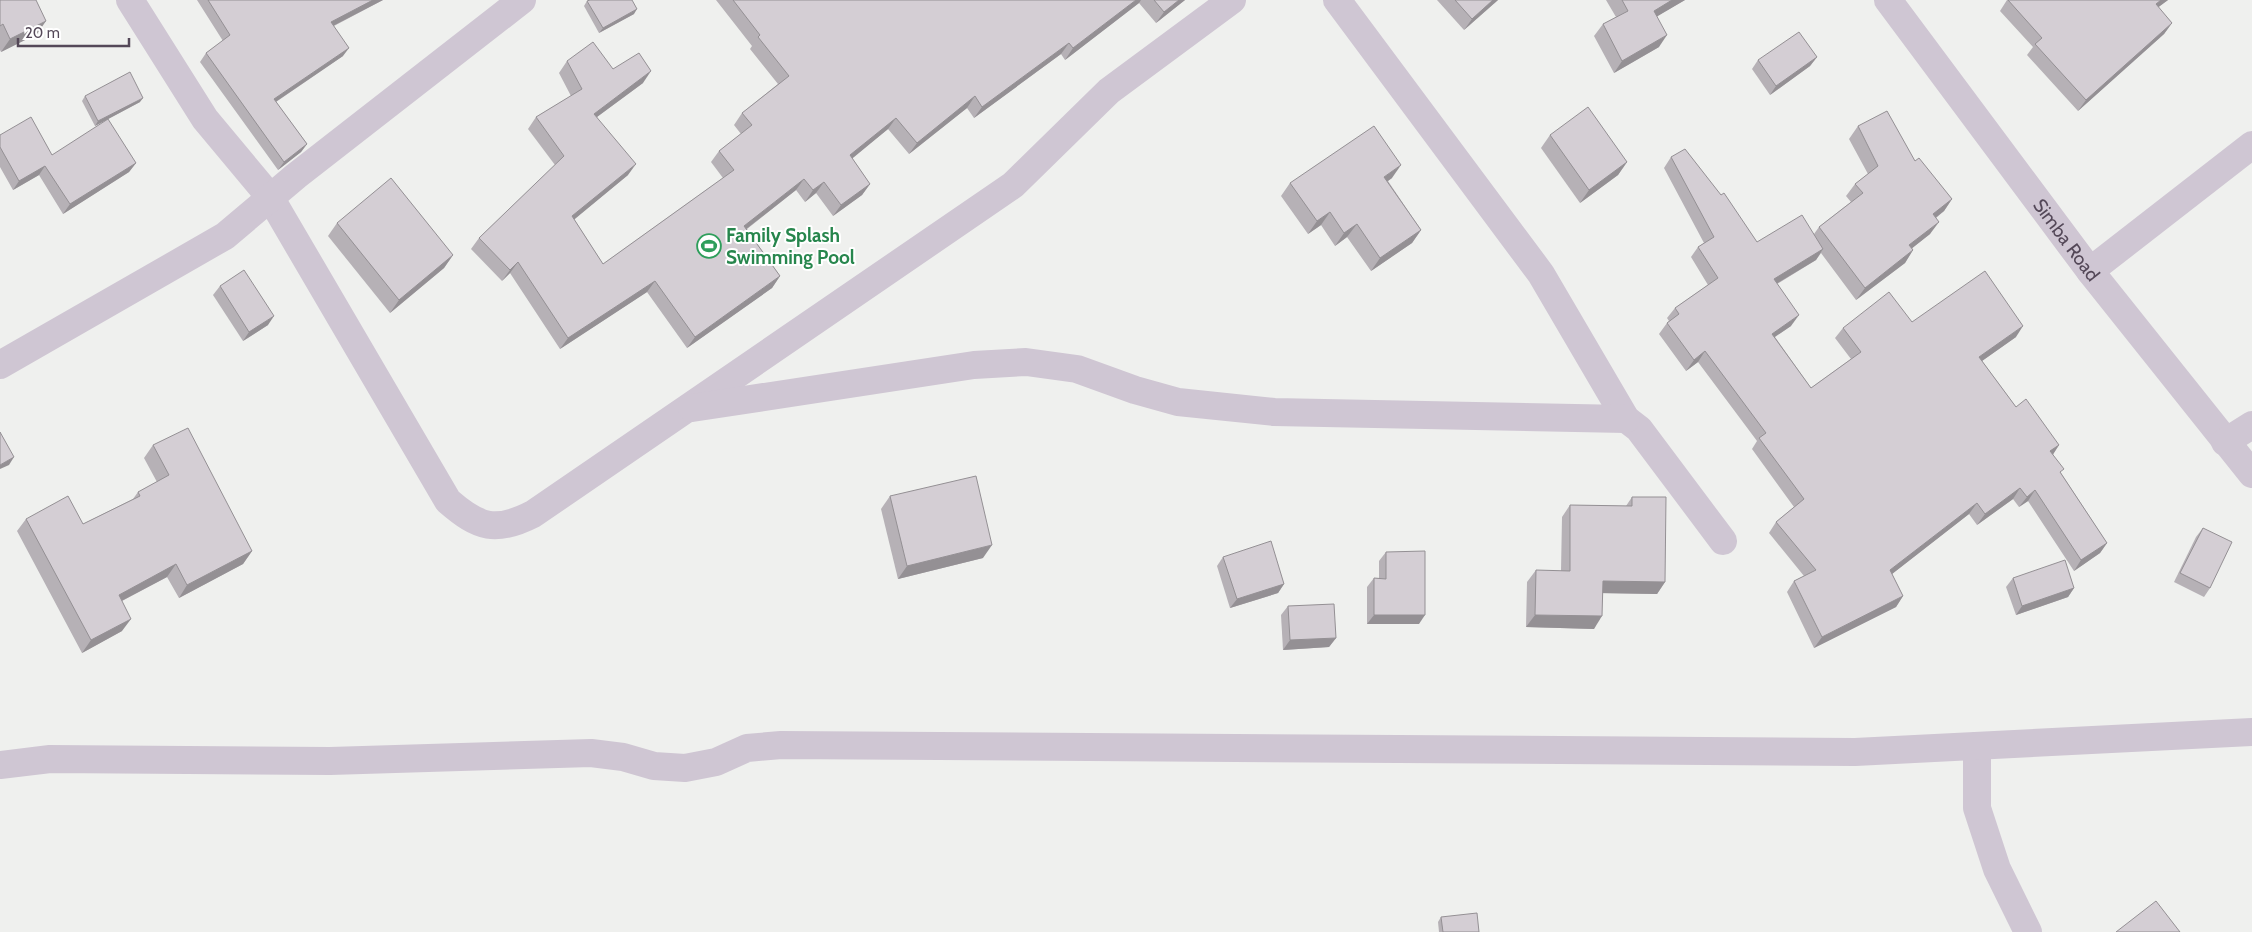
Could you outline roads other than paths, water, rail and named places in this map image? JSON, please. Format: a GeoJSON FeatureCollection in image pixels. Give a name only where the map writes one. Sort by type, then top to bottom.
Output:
{"type":"FeatureCollection","features":[{"type":"Feature","properties":{"kind":"street"},"geometry":{"type":"LineString","coordinates":[[130,0],[205,119],[270,198],[448,502],[468,518],[484,526],[495,527],[521,520],[533,514],[1013,185],[1109,91],[1232,0]]}},
{"type":"Feature","properties":{"kind":"street"},"geometry":{"type":"LineString","coordinates":[[0,365],[225,236],[270,198],[522,0]]}},
{"type":"Feature","properties":{"kind":"street"},"geometry":{"type":"LineString","coordinates":[[1337,0],[1541,274],[1626,419],[1639,429],[1723,541]]}},
{"type":"Feature","properties":{"kind":"street","name":"Simba Road"},"geometry":{"type":"LineString","coordinates":[[1888,0],[2090,271],[2252,474]]}},
{"type":"Feature","properties":{"kind":"street"},"geometry":{"type":"LineString","coordinates":[[2090,271],[2252,145]]}},
{"type":"Feature","properties":{"kind":"street"},"geometry":{"type":"LineString","coordinates":[[685,409],[974,365],[1026,362],[1077,370],[1135,390],[1178,402],[1225,409],[1283,412],[1626,419]]}},
{"type":"Feature","properties":{"kind":"street"},"geometry":{"type":"LineString","coordinates":[[2225,442],[2252,425]]}},
{"type":"Feature","properties":{"kind":"street"},"geometry":{"type":"LineString","coordinates":[[0,766],[50,760],[330,761],[591,753],[623,758],[654,766],[686,768],[716,762],[747,748],[781,745],[1855,752],[2252,732]]}},
{"type":"Feature","properties":{"kind":"street"},"geometry":{"type":"LineString","coordinates":[[1977,746],[1977,808],[1997,869],[2028,932]]}},
{"type":"Feature","properties":{"kind":"place","name":"Family Splash Swimming Pool"},"geometry":{"type":"Point","coordinates":[709,246]}}]}
